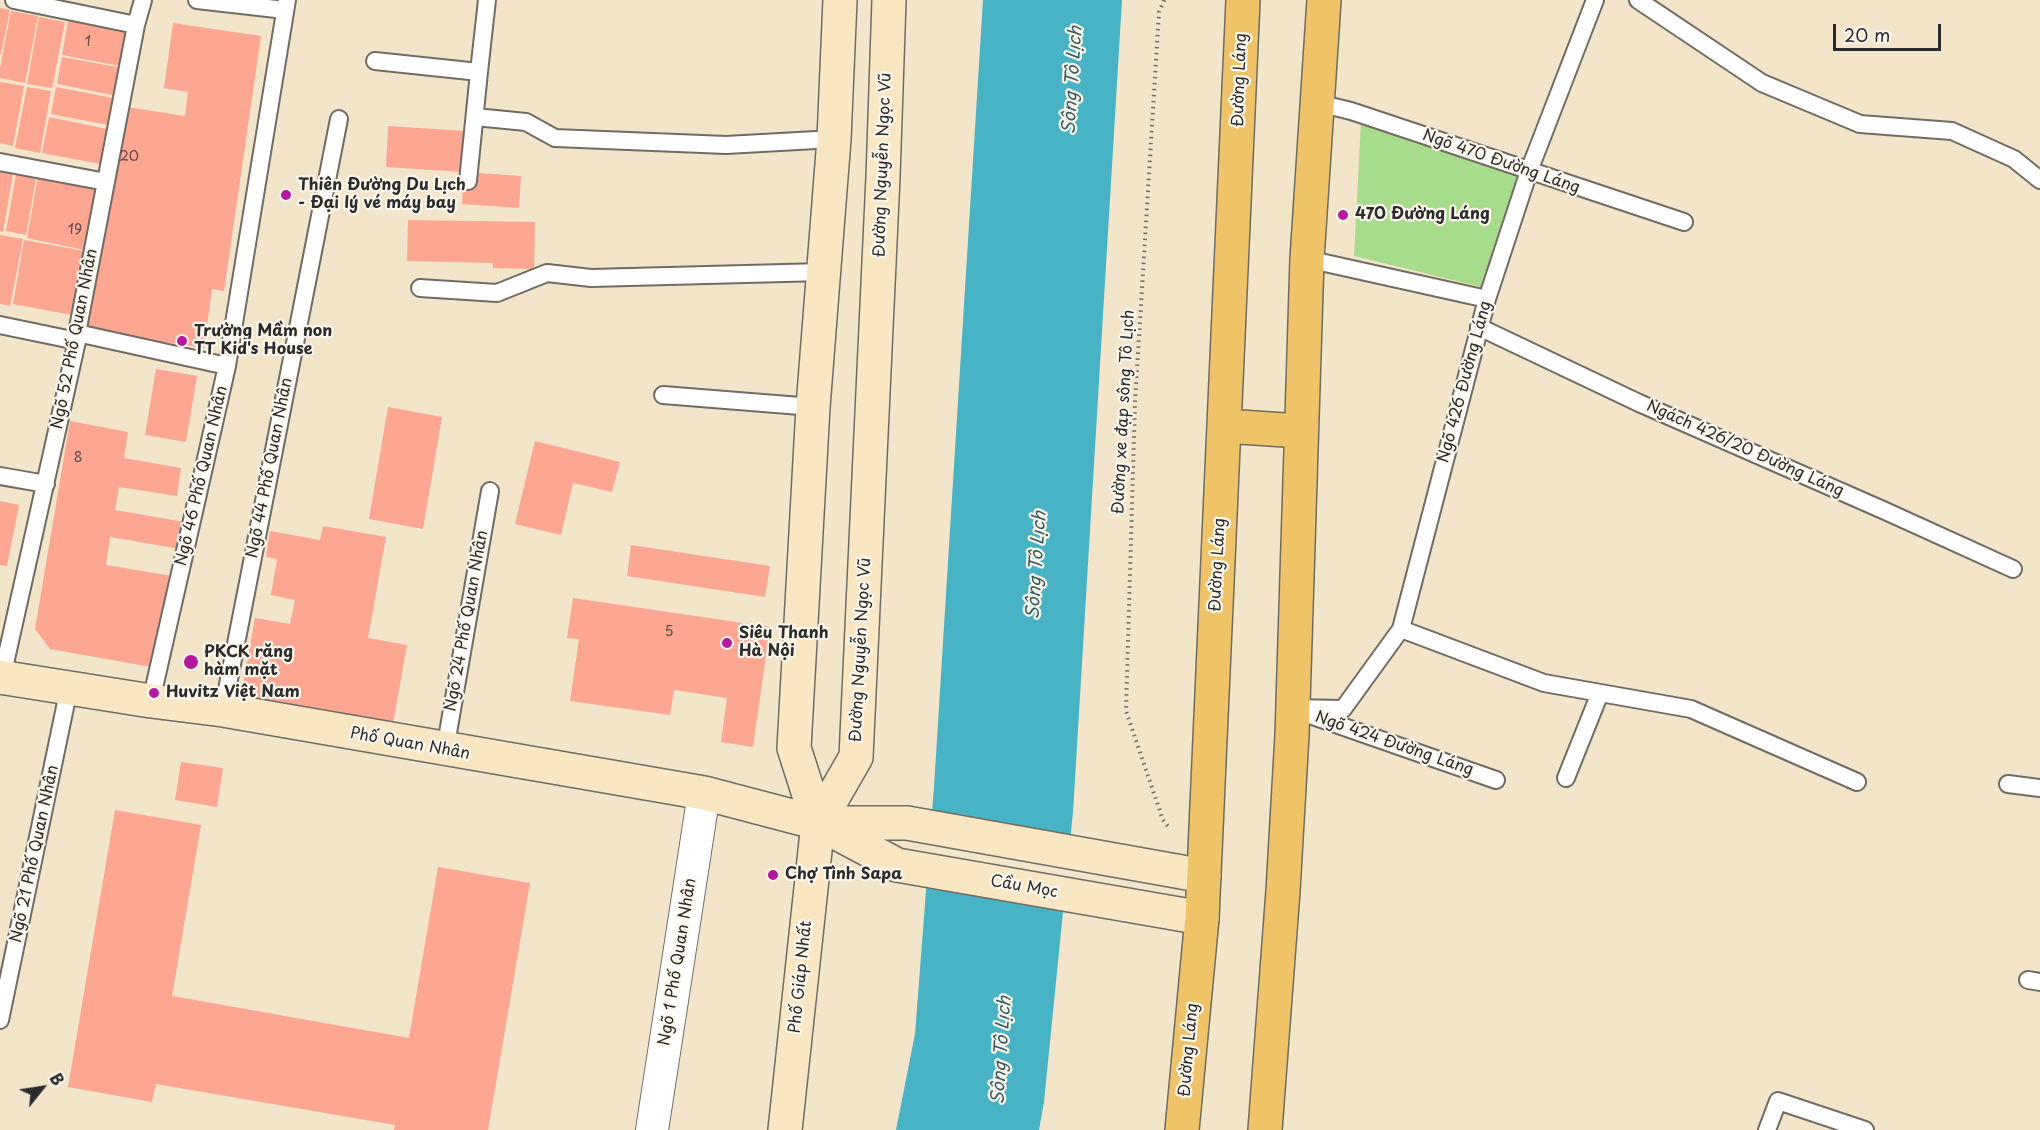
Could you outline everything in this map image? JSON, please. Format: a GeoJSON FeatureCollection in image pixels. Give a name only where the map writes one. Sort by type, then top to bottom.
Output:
{"type":"FeatureCollection","features":[{"type":"Feature","properties":{"kind":"main road"},"geometry":{"type":"LineString","coordinates":[[818,823],[794,748],[813,407],[834,139],[840,0]]}},
{"type":"Feature","properties":{"kind":"main road","name":"Đường Nguyễn Ngọc Vũ"},"geometry":{"type":"LineString","coordinates":[[818,823],[856,757],[884,177],[890,0]]}},
{"type":"Feature","properties":{"kind":"main road","name":"Đường Láng"},"geometry":{"type":"LineString","coordinates":[[1182,1130],[1202,918],[1244,0]]}},
{"type":"Feature","properties":{"kind":"main road"},"geometry":{"type":"LineString","coordinates":[[1265,1130],[1283,891],[1292,708],[1307,259],[1324,0]]}},
{"type":"Feature","properties":{"kind":"main road"},"geometry":{"type":"LineString","coordinates":[[1225,426],[1300,431]]}},
{"type":"Feature","properties":{"kind":"main road","name":"Phố Quan Nhân"},"geometry":{"type":"LineString","coordinates":[[1,677],[223,710],[704,793],[818,823],[897,865]]}},
{"type":"Feature","properties":{"kind":"main road","name":"Phố Quan Nhân"},"geometry":{"type":"LineString","coordinates":[[818,823],[907,823],[1203,876]]}},
{"type":"Feature","properties":{"kind":"main road","name":"Phố Giáp Nhất"},"geometry":{"type":"LineString","coordinates":[[785,1130],[818,823]]}},
{"type":"Feature","properties":{"kind":"main road","name":"Cầu Mọc"},"geometry":{"type":"LineString","coordinates":[[897,865],[1202,918]]}},
{"type":"Feature","properties":{"kind":"street","name":"Ngõ 1 Phố Quan Nhân"},"geometry":{"type":"LineString","coordinates":[[652,1130],[704,793]]}},
{"type":"Feature","properties":{"kind":"lane"},"geometry":{"type":"LineString","coordinates":[[14,0],[136,25]]}},
{"type":"Feature","properties":{"kind":"lane","name":"Ngõ 52 Phố Quan Nhân"},"geometry":{"type":"LineString","coordinates":[[1,677],[46,484],[77,337],[136,25],[143,0]]}},
{"type":"Feature","properties":{"kind":"lane"},"geometry":{"type":"LineString","coordinates":[[197,0],[286,5]]}},
{"type":"Feature","properties":{"kind":"lane"},"geometry":{"type":"LineString","coordinates":[[468,181],[488,0]]}},
{"type":"Feature","properties":{"kind":"lane","name":"Ngõ 426 Đường Láng"},"geometry":{"type":"LineString","coordinates":[[1292,708],[1343,709],[1401,629],[1487,299],[1529,171],[1595,0]]}},
{"type":"Feature","properties":{"kind":"lane"},"geometry":{"type":"LineString","coordinates":[[1638,0],[1762,83],[1860,123],[1952,131],[2014,159],[2040,180]]}},
{"type":"Feature","properties":{"kind":"lane","name":"Ngõ 46 Phố Quan Nhân"},"geometry":{"type":"LineString","coordinates":[[151,701],[227,366],[286,5]]}},
{"type":"Feature","properties":{"kind":"lane"},"geometry":{"type":"LineString","coordinates":[[375,62],[479,72]]}},
{"type":"Feature","properties":{"kind":"lane","name":"Ngõ 470 Đường Láng"},"geometry":{"type":"LineString","coordinates":[[1318,103],[1351,111],[1684,222]]}},
{"type":"Feature","properties":{"kind":"lane"},"geometry":{"type":"LineString","coordinates":[[475,117],[526,122],[555,138],[726,145],[834,139]]}},
{"type":"Feature","properties":{"kind":"lane","name":"Ngõ 44 Phố Quan Nhân"},"geometry":{"type":"LineString","coordinates":[[223,710],[339,120]]}},
{"type":"Feature","properties":{"kind":"lane"},"geometry":{"type":"LineString","coordinates":[[0,162],[106,182]]}},
{"type":"Feature","properties":{"kind":"lane"},"geometry":{"type":"LineString","coordinates":[[1307,259],[1487,299]]}},
{"type":"Feature","properties":{"kind":"lane"},"geometry":{"type":"LineString","coordinates":[[420,288],[497,293],[547,273],[591,278],[824,272]]}},
{"type":"Feature","properties":{"kind":"lane"},"geometry":{"type":"LineString","coordinates":[[0,325],[77,337],[227,366]]}},
{"type":"Feature","properties":{"kind":"lane","name":"Ngách 426/20 Đường Láng"},"geometry":{"type":"LineString","coordinates":[[1479,327],[1639,403],[2013,569]]}},
{"type":"Feature","properties":{"kind":"lane"},"geometry":{"type":"LineString","coordinates":[[663,395],[813,407]]}},
{"type":"Feature","properties":{"kind":"lane"},"geometry":{"type":"LineString","coordinates":[[0,476],[46,484]]}},
{"type":"Feature","properties":{"kind":"lane","name":"Ngõ 24 Phố Quan Nhân"},"geometry":{"type":"LineString","coordinates":[[445,750],[490,491]]}},
{"type":"Feature","properties":{"kind":"lane"},"geometry":{"type":"LineString","coordinates":[[1401,629],[1544,683],[1691,709],[1857,782]]}},
{"type":"Feature","properties":{"kind":"lane","name":"Ngõ 21 Phố Quan Nhân"},"geometry":{"type":"LineString","coordinates":[[0,1020],[69,688]]}},
{"type":"Feature","properties":{"kind":"lane"},"geometry":{"type":"LineString","coordinates":[[1566,778],[1600,693]]}},
{"type":"Feature","properties":{"kind":"lane","name":"Ngõ 424 Đường Láng"},"geometry":{"type":"LineString","coordinates":[[1292,708],[1496,780]]}},
{"type":"Feature","properties":{"kind":"lane"},"geometry":{"type":"LineString","coordinates":[[2008,784],[2040,788]]}},
{"type":"Feature","properties":{"kind":"lane"},"geometry":{"type":"LineString","coordinates":[[1767,1130],[1778,1101],[1865,1130]]}},
{"type":"Feature","properties":{"kind":"path","name":"Đường xe đạp sông Tô Lịch"},"geometry":{"type":"LineString","coordinates":[[1163,820],[1126,711],[1135,402],[1160,12],[1164,0]]}},
{"type":"Feature","properties":{"kind":"green space"},"geometry":{"type":"Polygon","coordinates":[[[1361,121],[1539,169],[1498,291],[1354,256],[1361,121]]]}},
{"type":"Feature","properties":{"kind":"water","name":"Sông Tô Lịch"},"geometry":{"type":"Polygon","coordinates":[[[983,0],[1122,0],[1073,812],[1044,1102],[1039,1130],[896,1130],[915,1034],[934,787],[983,0]]]}},
{"type":"Feature","properties":{"kind":"pier"},"geometry":{"type":"Polygon","coordinates":[[[928,827],[1072,853],[1068,895],[925,870],[928,827]]]}},
{"type":"Feature","properties":{"kind":"building"},"geometry":{"type":"Polygon","coordinates":[[[0,8],[10,10],[1,54],[0,54],[0,8]]]}},
{"type":"Feature","properties":{"kind":"building"},"geometry":{"type":"Polygon","coordinates":[[[11,11],[38,16],[25,83],[0,78],[11,11]]]}},
{"type":"Feature","properties":{"kind":"building"},"geometry":{"type":"Polygon","coordinates":[[[39,17],[65,22],[52,88],[27,84],[39,17]]]}},
{"type":"Feature","properties":{"kind":"building"},"geometry":{"type":"Polygon","coordinates":[[[68,21],[126,32],[120,66],[62,55],[68,21]]]}},
{"type":"Feature","properties":{"kind":"building"},"geometry":{"type":"Polygon","coordinates":[[[173,23],[261,36],[224,291],[212,289],[204,348],[84,330],[120,106],[185,116],[188,92],[164,88],[173,23]]]}},
{"type":"Feature","properties":{"kind":"building"},"geometry":{"type":"Polygon","coordinates":[[[62,57],[123,68],[117,96],[57,84],[62,57]]]}},
{"type":"Feature","properties":{"kind":"building"},"geometry":{"type":"Polygon","coordinates":[[[0,82],[24,86],[13,146],[0,143],[0,82]]]}},
{"type":"Feature","properties":{"kind":"building"},"geometry":{"type":"Polygon","coordinates":[[[27,87],[51,91],[40,153],[15,148],[27,87]]]}},
{"type":"Feature","properties":{"kind":"building"},"geometry":{"type":"Polygon","coordinates":[[[56,87],[118,99],[113,126],[51,114],[56,87]]]}},
{"type":"Feature","properties":{"kind":"building"},"geometry":{"type":"Polygon","coordinates":[[[49,117],[112,130],[106,165],[42,153],[49,117]]]}},
{"type":"Feature","properties":{"kind":"building"},"geometry":{"type":"Polygon","coordinates":[[[388,126],[466,131],[464,172],[386,167],[388,126]]]}},
{"type":"Feature","properties":{"kind":"building"},"geometry":{"type":"Polygon","coordinates":[[[0,165],[14,168],[3,232],[0,231],[0,165]]]}},
{"type":"Feature","properties":{"kind":"building"},"geometry":{"type":"Polygon","coordinates":[[[17,169],[37,173],[26,235],[6,231],[17,169]]]}},
{"type":"Feature","properties":{"kind":"building"},"geometry":{"type":"Polygon","coordinates":[[[464,172],[521,176],[519,208],[462,204],[464,172]]]}},
{"type":"Feature","properties":{"kind":"building"},"geometry":{"type":"Polygon","coordinates":[[[38,176],[101,188],[89,251],[27,238],[38,176]]]}},
{"type":"Feature","properties":{"kind":"building"},"geometry":{"type":"Polygon","coordinates":[[[408,220],[535,222],[534,269],[493,268],[493,263],[407,261],[408,220]]]}},
{"type":"Feature","properties":{"kind":"building"},"geometry":{"type":"Polygon","coordinates":[[[0,235],[23,239],[10,306],[0,304],[0,235]]]}},
{"type":"Feature","properties":{"kind":"building"},"geometry":{"type":"Polygon","coordinates":[[[24,240],[84,251],[72,315],[13,304],[24,240]]]}},
{"type":"Feature","properties":{"kind":"building"},"geometry":{"type":"Polygon","coordinates":[[[156,369],[197,376],[186,442],[145,435],[156,369]]]}},
{"type":"Feature","properties":{"kind":"building"},"geometry":{"type":"Polygon","coordinates":[[[388,407],[442,417],[423,529],[369,519],[388,407]]]}},
{"type":"Feature","properties":{"kind":"building"},"geometry":{"type":"Polygon","coordinates":[[[70,421],[128,432],[124,458],[181,468],[177,496],[119,487],[115,510],[184,522],[180,549],[110,537],[106,565],[172,576],[157,668],[50,649],[35,629],[70,421]]]}},
{"type":"Feature","properties":{"kind":"building"},"geometry":{"type":"Polygon","coordinates":[[[535,441],[620,462],[612,492],[573,483],[561,535],[515,524],[535,441]]]}},
{"type":"Feature","properties":{"kind":"building"},"geometry":{"type":"Polygon","coordinates":[[[0,501],[19,505],[7,566],[0,565],[0,501]]]}},
{"type":"Feature","properties":{"kind":"building"},"geometry":{"type":"Polygon","coordinates":[[[323,526],[386,537],[368,638],[407,645],[392,729],[240,702],[255,618],[290,624],[295,600],[271,595],[277,559],[266,557],[270,531],[320,540],[323,526]]]}},
{"type":"Feature","properties":{"kind":"building"},"geometry":{"type":"Polygon","coordinates":[[[631,545],[770,566],[765,597],[627,576],[631,545]]]}},
{"type":"Feature","properties":{"kind":"building"},"geometry":{"type":"Polygon","coordinates":[[[573,598],[770,627],[753,747],[721,742],[727,698],[674,690],[670,715],[570,701],[579,639],[567,638],[573,598]]]}},
{"type":"Feature","properties":{"kind":"building"},"geometry":{"type":"Polygon","coordinates":[[[181,762],[223,768],[217,807],[175,800],[181,762]]]}},
{"type":"Feature","properties":{"kind":"building"},"geometry":{"type":"Polygon","coordinates":[[[115,810],[201,825],[172,996],[409,1038],[438,867],[530,883],[488,1130],[394,1130],[395,1125],[156,1084],[152,1102],[68,1087],[115,810]]]}},
{"type":"Feature","properties":{"kind":"place","name":"Thiên Đường Du Lịch - Đại lý vé máy bay"},"geometry":{"type":"Point","coordinates":[286,195]}},
{"type":"Feature","properties":{"kind":"place","name":"470 Đường Láng"},"geometry":{"type":"Point","coordinates":[1343,215]}},
{"type":"Feature","properties":{"kind":"place","name":"Trường Mầm non TT Kid's House"},"geometry":{"type":"Point","coordinates":[182,341]}},
{"type":"Feature","properties":{"kind":"place","name":"Siêu Thanh Hà Nội"},"geometry":{"type":"Point","coordinates":[727,643]}},
{"type":"Feature","properties":{"kind":"place","name":"PKCK răng hàm mặt"},"geometry":{"type":"Point","coordinates":[191,662]}},
{"type":"Feature","properties":{"kind":"place","name":"Huvitz Việt Nam"},"geometry":{"type":"Point","coordinates":[154,693]}},
{"type":"Feature","properties":{"kind":"place","name":"Chợ Tình Sapa"},"geometry":{"type":"Point","coordinates":[773,875]}}]}
